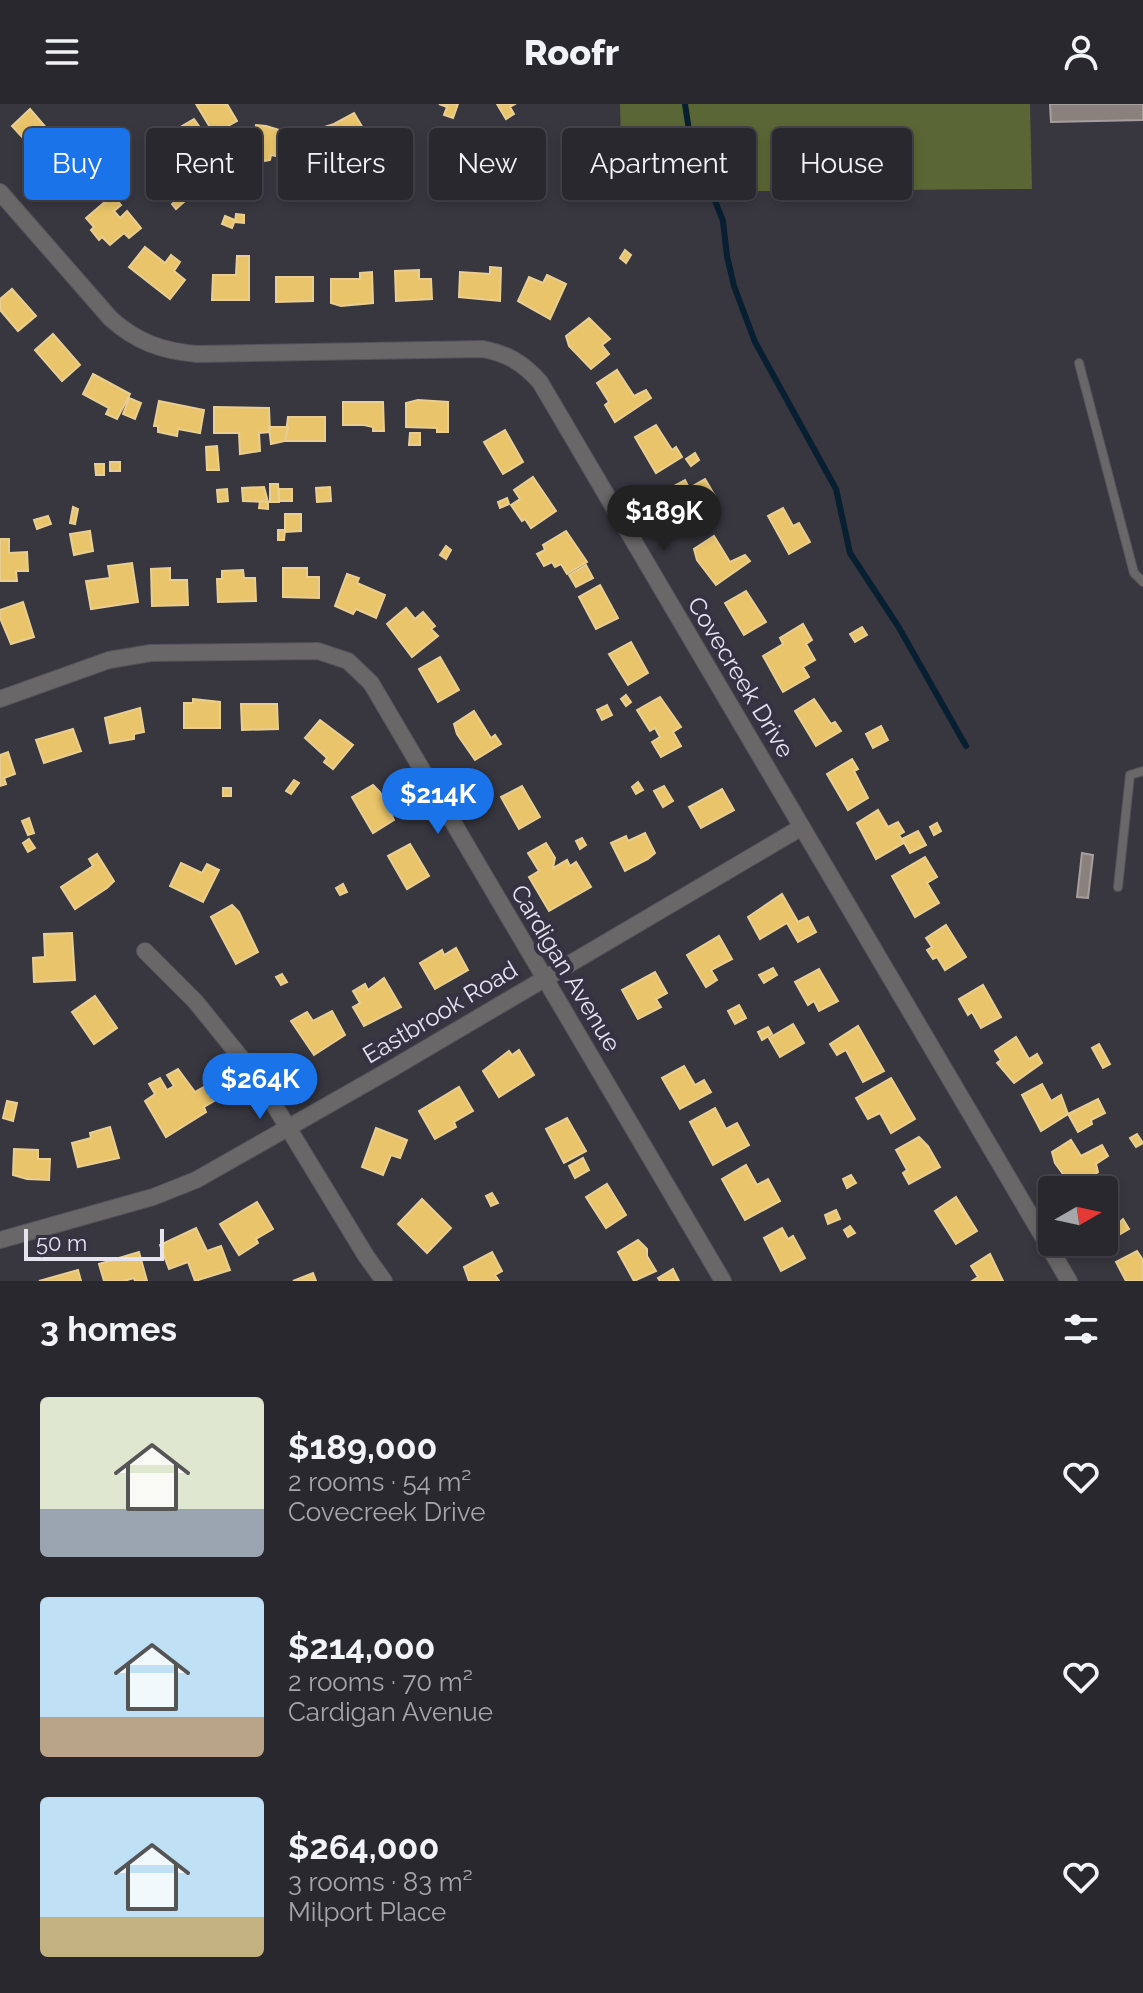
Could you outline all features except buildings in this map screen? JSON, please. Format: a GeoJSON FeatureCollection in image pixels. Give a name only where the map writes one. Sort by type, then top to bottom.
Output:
{"type":"FeatureCollection","features":[{"type":"Feature","properties":{"kind":"street","name":"Covecreek Drive"},"geometry":{"type":"LineString","coordinates":[[0,192],[111,319],[148,345],[172,352],[197,354],[483,349],[511,356],[527,367],[540,382],[1069,1281]]}},
{"type":"Feature","properties":{"kind":"street","name":"Cardigan Avenue"},"geometry":{"type":"LineString","coordinates":[[0,699],[109,660],[151,653],[318,651],[348,661],[371,683],[723,1281]]}},
{"type":"Feature","properties":{"kind":"street","name":"Eastbrook Road"},"geometry":{"type":"LineString","coordinates":[[0,1240],[153,1197],[196,1180],[802,827]]}},
{"type":"Feature","properties":{"kind":"street"},"geometry":{"type":"LineString","coordinates":[[145,951],[195,1001],[239,1053],[384,1281]]}},
{"type":"Feature","properties":{"kind":"lane"},"geometry":{"type":"LineString","coordinates":[[1079,363],[1134,573],[1143,582]]}},
{"type":"Feature","properties":{"kind":"lane"},"geometry":{"type":"LineString","coordinates":[[1118,887],[1130,775],[1143,771]]}},
{"type":"Feature","properties":{"kind":"green space"},"geometry":{"type":"Polygon","coordinates":[[[620,104],[1030,104],[1032,189],[912,190],[912,128],[772,128],[772,191],[756,191],[756,128],[621,128],[620,104]]]}},
{"type":"Feature","properties":{"kind":"waterway"},"geometry":{"type":"LineString","coordinates":[[685,104],[690,137],[723,221],[734,286],[755,342],[836,489],[850,553],[898,626],[966,746]]}}]}
